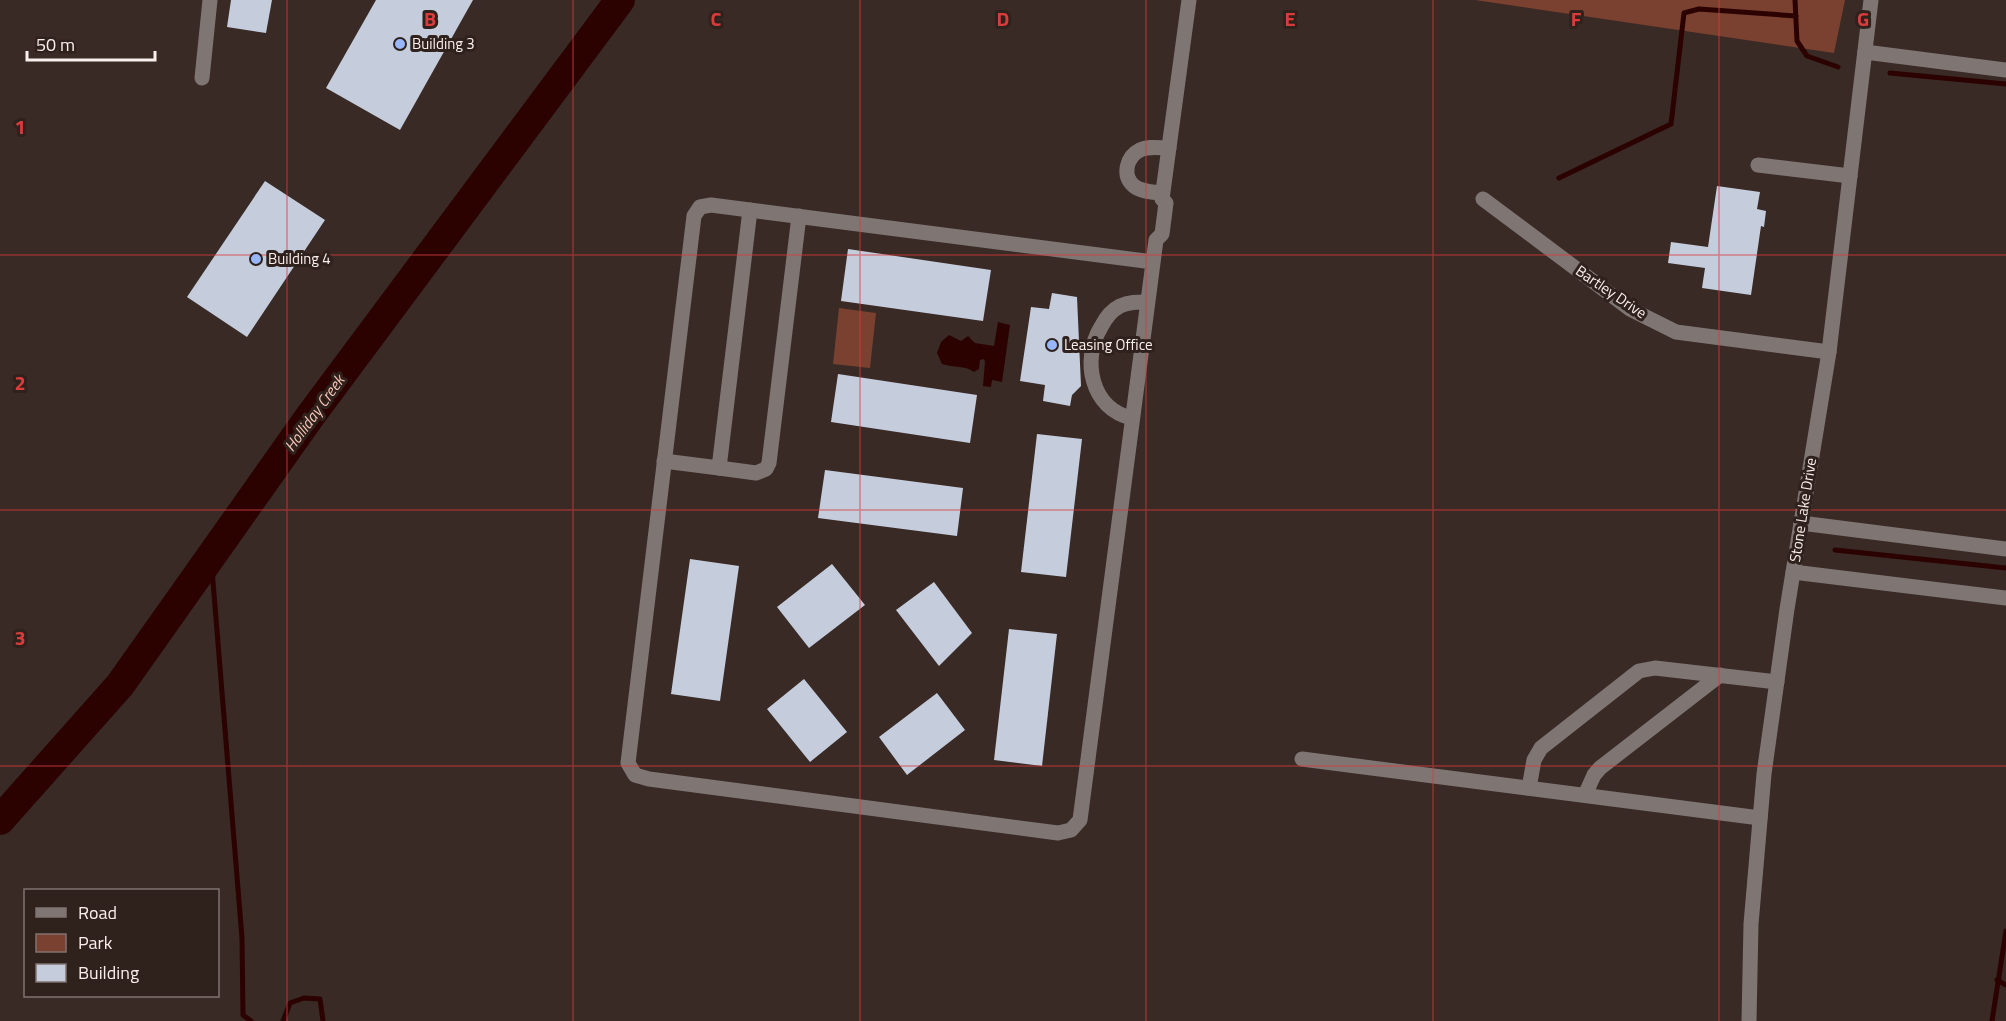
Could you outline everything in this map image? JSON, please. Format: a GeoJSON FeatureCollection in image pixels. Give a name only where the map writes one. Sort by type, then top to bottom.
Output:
{"type":"FeatureCollection","features":[{"type":"Feature","properties":{"kind":"street"},"geometry":{"type":"LineString","coordinates":[[202,78],[210,0]]}},
{"type":"Feature","properties":{"kind":"street"},"geometry":{"type":"LineString","coordinates":[[1153,262],[711,205],[700,207],[694,216],[628,763],[634,775],[648,779],[1058,833],[1071,830],[1080,820],[1147,302],[1153,262],[1156,240],[1162,234],[1166,203],[1162,196],[1189,0]]}},
{"type":"Feature","properties":{"kind":"street","name":"Stone Lake Drive"},"geometry":{"type":"LineString","coordinates":[[1749,1021],[1751,924],[1764,774],[1793,572],[1830,352],[1871,0]]}},
{"type":"Feature","properties":{"kind":"street"},"geometry":{"type":"LineString","coordinates":[[1865,51],[2006,70]]}},
{"type":"Feature","properties":{"kind":"street"},"geometry":{"type":"LineString","coordinates":[[1162,196],[1135,187],[1127,178],[1126,168],[1130,158],[1139,151],[1168,148]]}},
{"type":"Feature","properties":{"kind":"street"},"geometry":{"type":"LineString","coordinates":[[1758,165],[1850,176]]}},
{"type":"Feature","properties":{"kind":"street","name":"Bartley Drive"},"geometry":{"type":"LineString","coordinates":[[1483,199],[1630,309],[1676,332],[1830,352]]}},
{"type":"Feature","properties":{"kind":"street"},"geometry":{"type":"LineString","coordinates":[[719,468],[750,210]]}},
{"type":"Feature","properties":{"kind":"street"},"geometry":{"type":"LineString","coordinates":[[664,461],[756,473],[765,469],[769,463],[799,216]]}},
{"type":"Feature","properties":{"kind":"street"},"geometry":{"type":"LineString","coordinates":[[1132,418],[1120,415],[1107,406],[1093,380],[1090,366],[1091,351],[1101,327],[1117,307],[1133,302],[1147,302]]}},
{"type":"Feature","properties":{"kind":"street"},"geometry":{"type":"LineString","coordinates":[[1801,523],[2006,549]]}},
{"type":"Feature","properties":{"kind":"street"},"geometry":{"type":"LineString","coordinates":[[1793,572],[2006,598]]}},
{"type":"Feature","properties":{"kind":"street"},"geometry":{"type":"LineString","coordinates":[[1529,788],[1534,760],[1541,748],[1639,671],[1655,668],[1777,682]]}},
{"type":"Feature","properties":{"kind":"street"},"geometry":{"type":"LineString","coordinates":[[1585,795],[1594,775],[1600,768],[1719,675]]}},
{"type":"Feature","properties":{"kind":"street"},"geometry":{"type":"LineString","coordinates":[[1302,759],[1760,818]]}},
{"type":"Feature","properties":{"kind":"green space"},"geometry":{"type":"Polygon","coordinates":[[[1475,0],[1845,0],[1834,53],[1475,0]]]}},
{"type":"Feature","properties":{"kind":"green space"},"geometry":{"type":"Polygon","coordinates":[[[839,308],[876,313],[870,368],[833,364],[839,308]]]}},
{"type":"Feature","properties":{"kind":"shaded area"},"geometry":{"type":"Polygon","coordinates":[[[998,322],[1010,325],[1002,382],[992,380],[991,387],[983,386],[985,361],[983,359],[980,360],[979,369],[974,372],[967,368],[942,364],[937,353],[941,342],[949,335],[961,341],[968,336],[975,343],[994,346],[998,322]]]}},
{"type":"Feature","properties":{"kind":"building"},"geometry":{"type":"Polygon","coordinates":[[[231,0],[272,0],[266,33],[227,27],[231,0]]]}},
{"type":"Feature","properties":{"kind":"building","name":"Building 3"},"geometry":{"type":"Polygon","coordinates":[[[376,0],[473,0],[400,130],[326,88],[376,0]]]}},
{"type":"Feature","properties":{"kind":"building","name":"Building 4"},"geometry":{"type":"Polygon","coordinates":[[[265,181],[325,220],[247,337],[187,297],[265,181]]]}},
{"type":"Feature","properties":{"kind":"building"},"geometry":{"type":"Polygon","coordinates":[[[1717,186],[1760,192],[1757,209],[1766,211],[1764,227],[1761,226],[1751,295],[1702,288],[1705,268],[1668,263],[1671,242],[1708,247],[1717,186]]]}},
{"type":"Feature","properties":{"kind":"building"},"geometry":{"type":"Polygon","coordinates":[[[848,249],[991,270],[983,321],[841,301],[848,249]]]}},
{"type":"Feature","properties":{"kind":"building","name":"Leasing Office"},"geometry":{"type":"Polygon","coordinates":[[[1052,293],[1077,297],[1081,386],[1072,395],[1070,406],[1043,401],[1045,385],[1020,381],[1031,307],[1049,309],[1052,293]]]}},
{"type":"Feature","properties":{"kind":"building"},"geometry":{"type":"Polygon","coordinates":[[[838,374],[977,395],[970,443],[831,422],[838,374]]]}},
{"type":"Feature","properties":{"kind":"building"},"geometry":{"type":"Polygon","coordinates":[[[1037,434],[1082,439],[1066,577],[1021,572],[1037,434]]]}},
{"type":"Feature","properties":{"kind":"building"},"geometry":{"type":"Polygon","coordinates":[[[825,470],[963,488],[957,536],[818,518],[825,470]]]}},
{"type":"Feature","properties":{"kind":"building"},"geometry":{"type":"Polygon","coordinates":[[[690,559],[739,566],[720,701],[671,694],[690,559]]]}},
{"type":"Feature","properties":{"kind":"building"},"geometry":{"type":"Polygon","coordinates":[[[832,564],[865,605],[809,648],[777,607],[832,564]]]}},
{"type":"Feature","properties":{"kind":"building"},"geometry":{"type":"Polygon","coordinates":[[[934,582],[972,633],[939,666],[896,610],[934,582]]]}},
{"type":"Feature","properties":{"kind":"building"},"geometry":{"type":"Polygon","coordinates":[[[1009,629],[1057,634],[1042,766],[994,760],[1009,629]]]}},
{"type":"Feature","properties":{"kind":"building"},"geometry":{"type":"Polygon","coordinates":[[[804,679],[847,732],[810,762],[767,709],[804,679]]]}},
{"type":"Feature","properties":{"kind":"building"},"geometry":{"type":"Polygon","coordinates":[[[937,693],[965,730],[907,775],[879,737],[937,693]]]}},
{"type":"Feature","properties":{"kind":"waterway","name":"Holliday Creek"},"geometry":{"type":"LineString","coordinates":[[0,820],[120,685],[311,415],[620,0]]}},
{"type":"Feature","properties":{"kind":"waterway"},"geometry":{"type":"LineString","coordinates":[[1795,0],[1797,41],[1807,56],[1838,67]]}},
{"type":"Feature","properties":{"kind":"waterway"},"geometry":{"type":"LineString","coordinates":[[1559,178],[1671,124],[1684,13],[1699,9],[1796,16]]}},
{"type":"Feature","properties":{"kind":"waterway"},"geometry":{"type":"LineString","coordinates":[[1890,73],[2006,84]]}},
{"type":"Feature","properties":{"kind":"waterway"},"geometry":{"type":"LineString","coordinates":[[1835,550],[2006,568]]}},
{"type":"Feature","properties":{"kind":"waterway"},"geometry":{"type":"LineString","coordinates":[[211,557],[242,938],[243,1015],[251,1021]]}},
{"type":"Feature","properties":{"kind":"waterway"},"geometry":{"type":"LineString","coordinates":[[1992,1021],[2006,931]]}},
{"type":"Feature","properties":{"kind":"waterway"},"geometry":{"type":"LineString","coordinates":[[1997,980],[2006,985]]}},
{"type":"Feature","properties":{"kind":"waterway"},"geometry":{"type":"LineString","coordinates":[[283,1021],[290,1003],[304,998],[320,999],[323,1021]]}},
{"type":"Feature","properties":{"kind":"place","name":"Building 3"},"geometry":{"type":"Point","coordinates":[400,44]}},
{"type":"Feature","properties":{"kind":"place","name":"Building 4"},"geometry":{"type":"Point","coordinates":[256,259]}},
{"type":"Feature","properties":{"kind":"place","name":"Leasing Office"},"geometry":{"type":"Point","coordinates":[1052,345]}}]}
